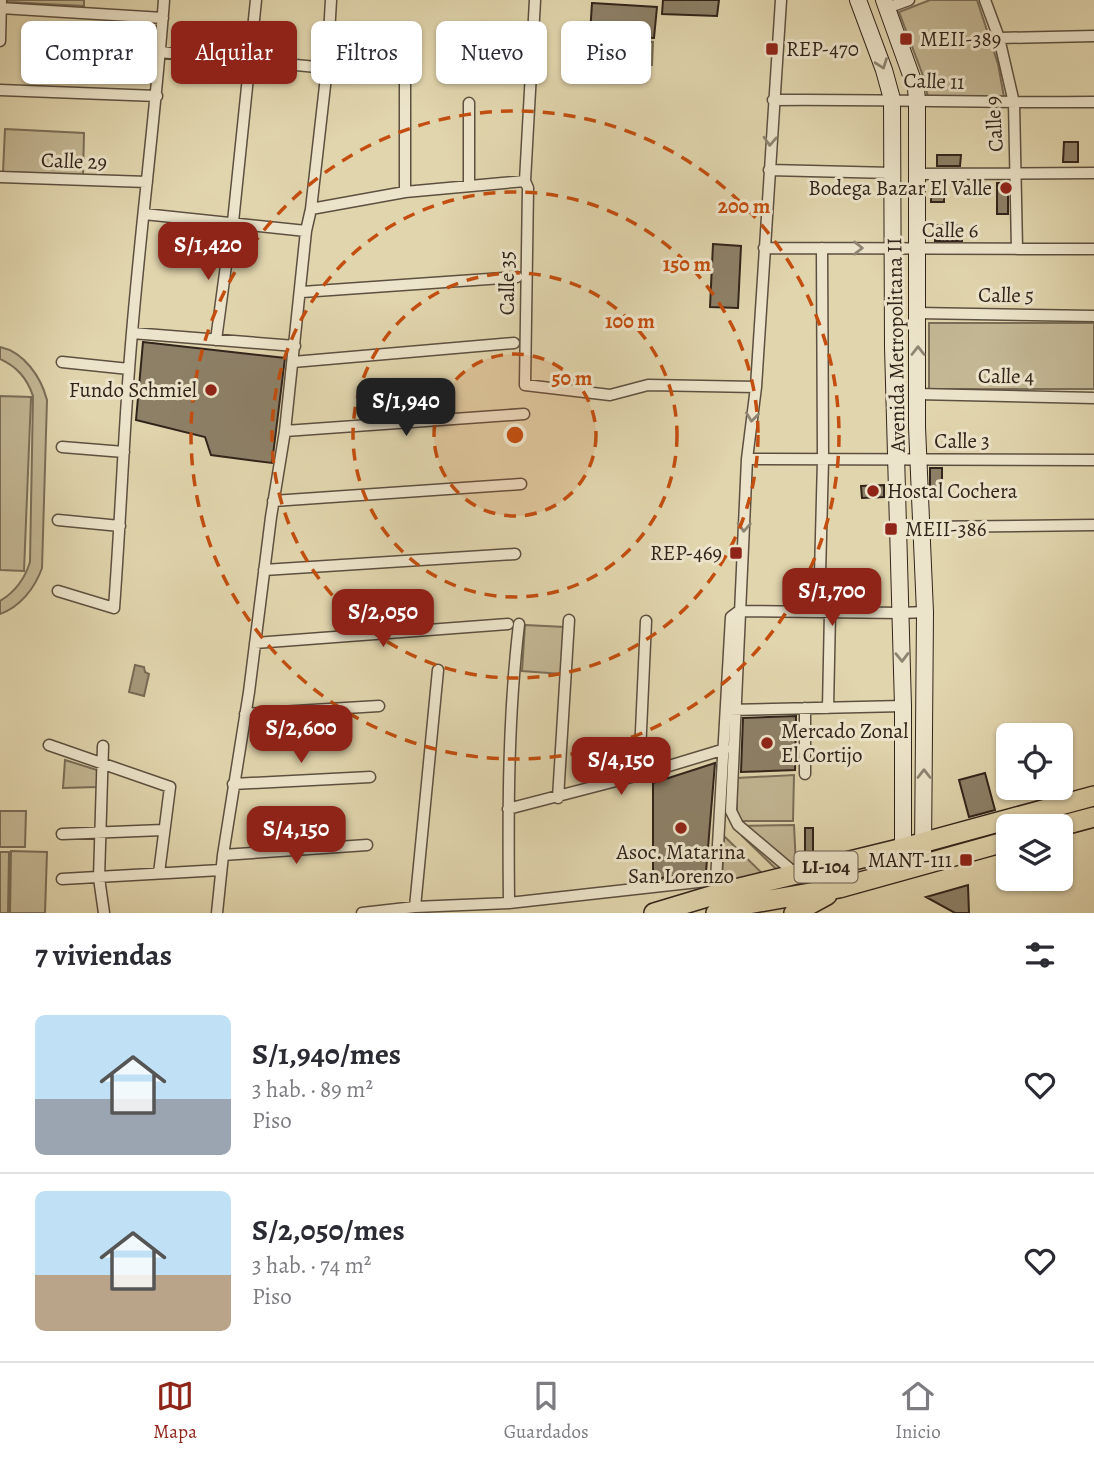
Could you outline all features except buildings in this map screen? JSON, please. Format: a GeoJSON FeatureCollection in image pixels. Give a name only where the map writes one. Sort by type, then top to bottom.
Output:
{"type":"FeatureCollection","features":[{"type":"Feature","properties":{"kind":"highway","name":"LI-104"},"geometry":{"type":"LineString","coordinates":[[752,904],[796,874],[1094,796]]}},
{"type":"Feature","properties":{"kind":"highway"},"geometry":{"type":"LineString","coordinates":[[1074,801],[1087,819]]}},
{"type":"Feature","properties":{"kind":"highway","name":"LI-104"},"geometry":{"type":"LineString","coordinates":[[716,913],[839,888],[996,844]]}},
{"type":"Feature","properties":{"kind":"highway","name":"LI-104"},"geometry":{"type":"LineString","coordinates":[[654,913],[722,886],[752,904]]}},
{"type":"Feature","properties":{"kind":"highway"},"geometry":{"type":"LineString","coordinates":[[794,913],[839,888]]}},
{"type":"Feature","properties":{"kind":"main road","name":"Avenida Metropolitana II"},"geometry":{"type":"LineString","coordinates":[[858,0],[892,99],[893,347],[903,706],[903,848]]}},
{"type":"Feature","properties":{"kind":"main road","name":"Avenida Metropolitana II"},"geometry":{"type":"LineString","coordinates":[[886,4],[916,89],[917,100],[918,461],[925,612],[923,865]]}},
{"type":"Feature","properties":{"kind":"main road"},"geometry":{"type":"LineString","coordinates":[[903,848],[923,865]]}},
{"type":"Feature","properties":{"kind":"street"},"geometry":{"type":"LineString","coordinates":[[58,591],[114,608],[129,369],[164,0]]}},
{"type":"Feature","properties":{"kind":"street"},"geometry":{"type":"LineString","coordinates":[[254,21],[256,0]]}},
{"type":"Feature","properties":{"kind":"street"},"geometry":{"type":"LineString","coordinates":[[330,21],[331,0]]}},
{"type":"Feature","properties":{"kind":"street","name":"Calle 35"},"geometry":{"type":"LineString","coordinates":[[534,21],[535,0]]}},
{"type":"Feature","properties":{"kind":"street"},"geometry":{"type":"LineString","coordinates":[[362,913],[722,886],[725,748],[731,710],[739,611],[747,459],[756,387],[781,0]]}},
{"type":"Feature","properties":{"kind":"street"},"geometry":{"type":"LineString","coordinates":[[886,4],[909,0]]}},
{"type":"Feature","properties":{"kind":"street","name":"Calle 9"},"geometry":{"type":"LineString","coordinates":[[985,0],[999,38],[1014,103],[1017,249]]}},
{"type":"Feature","properties":{"kind":"street"},"geometry":{"type":"LineString","coordinates":[[0,41],[1,5],[163,18]]}},
{"type":"Feature","properties":{"kind":"street"},"geometry":{"type":"LineString","coordinates":[[999,38],[1094,36]]}},
{"type":"Feature","properties":{"kind":"street"},"geometry":{"type":"LineString","coordinates":[[160,52],[171,53]]}},
{"type":"Feature","properties":{"kind":"street"},"geometry":{"type":"LineString","coordinates":[[216,340],[248,84]]}},
{"type":"Feature","properties":{"kind":"street"},"geometry":{"type":"LineString","coordinates":[[217,913],[233,784],[285,431],[302,292],[306,231],[311,209],[325,84]]}},
{"type":"Feature","properties":{"kind":"street"},"geometry":{"type":"LineString","coordinates":[[405,84],[405,192]]}},
{"type":"Feature","properties":{"kind":"street","name":"Calle 35"},"geometry":{"type":"LineString","coordinates":[[530,84],[525,181],[528,188],[525,385],[610,395],[648,385],[756,387]]}},
{"type":"Feature","properties":{"kind":"street"},"geometry":{"type":"LineString","coordinates":[[0,90],[157,96]]}},
{"type":"Feature","properties":{"kind":"street","name":"Calle 11"},"geometry":{"type":"LineString","coordinates":[[773,100],[1094,102]]}},
{"type":"Feature","properties":{"kind":"street"},"geometry":{"type":"LineString","coordinates":[[469,103],[469,186]]}},
{"type":"Feature","properties":{"kind":"street"},"geometry":{"type":"LineString","coordinates":[[769,170],[892,173]]}},
{"type":"Feature","properties":{"kind":"street"},"geometry":{"type":"LineString","coordinates":[[916,174],[1094,173]]}},
{"type":"Feature","properties":{"kind":"street","name":"Calle 29"},"geometry":{"type":"LineString","coordinates":[[0,177],[148,183]]}},
{"type":"Feature","properties":{"kind":"street"},"geometry":{"type":"LineString","coordinates":[[311,209],[405,192],[525,181]]}},
{"type":"Feature","properties":{"kind":"street"},"geometry":{"type":"LineString","coordinates":[[144,214],[306,231]]}},
{"type":"Feature","properties":{"kind":"street","name":"Calle 6"},"geometry":{"type":"LineString","coordinates":[[764,248],[1094,249]]}},
{"type":"Feature","properties":{"kind":"street"},"geometry":{"type":"LineString","coordinates":[[822,248],[824,612],[828,708]]}},
{"type":"Feature","properties":{"kind":"street"},"geometry":{"type":"LineString","coordinates":[[302,292],[517,277]]}},
{"type":"Feature","properties":{"kind":"street","name":"Calle 5"},"geometry":{"type":"LineString","coordinates":[[918,313],[1094,316]]}},
{"type":"Feature","properties":{"kind":"street"},"geometry":{"type":"LineString","coordinates":[[132,333],[295,346]]}},
{"type":"Feature","properties":{"kind":"street"},"geometry":{"type":"LineString","coordinates":[[293,362],[513,343]]}},
{"type":"Feature","properties":{"kind":"street"},"geometry":{"type":"LineString","coordinates":[[62,362],[129,369]]}},
{"type":"Feature","properties":{"kind":"street","name":"Calle 4"},"geometry":{"type":"LineString","coordinates":[[917,394],[1094,398]]}},
{"type":"Feature","properties":{"kind":"street"},"geometry":{"type":"LineString","coordinates":[[285,431],[524,414]]}},
{"type":"Feature","properties":{"kind":"street"},"geometry":{"type":"LineString","coordinates":[[62,447],[124,452]]}},
{"type":"Feature","properties":{"kind":"street","name":"Calle 3"},"geometry":{"type":"LineString","coordinates":[[747,459],[1094,460]]}},
{"type":"Feature","properties":{"kind":"street"},"geometry":{"type":"LineString","coordinates":[[274,501],[521,484]]}},
{"type":"Feature","properties":{"kind":"street"},"geometry":{"type":"LineString","coordinates":[[58,520],[120,526]]}},
{"type":"Feature","properties":{"kind":"street"},"geometry":{"type":"LineString","coordinates":[[921,527],[1094,525]]}},
{"type":"Feature","properties":{"kind":"street"},"geometry":{"type":"LineString","coordinates":[[264,570],[515,554]]}},
{"type":"Feature","properties":{"kind":"street"},"geometry":{"type":"LineString","coordinates":[[739,611],[901,614],[925,612]]}},
{"type":"Feature","properties":{"kind":"street"},"geometry":{"type":"LineString","coordinates":[[558,797],[569,620]]}},
{"type":"Feature","properties":{"kind":"street"},"geometry":{"type":"LineString","coordinates":[[639,775],[646,621]]}},
{"type":"Feature","properties":{"kind":"street"},"geometry":{"type":"LineString","coordinates":[[255,643],[513,624],[508,809],[509,903]]}},
{"type":"Feature","properties":{"kind":"street"},"geometry":{"type":"LineString","coordinates":[[415,907],[438,670]]}},
{"type":"Feature","properties":{"kind":"street"},"geometry":{"type":"LineString","coordinates":[[245,714],[379,706]]}},
{"type":"Feature","properties":{"kind":"street"},"geometry":{"type":"LineString","coordinates":[[731,710],[903,706]]}},
{"type":"Feature","properties":{"kind":"street"},"geometry":{"type":"LineString","coordinates":[[805,708],[805,774]]}},
{"type":"Feature","properties":{"kind":"street"},"geometry":{"type":"LineString","coordinates":[[731,710],[733,819],[796,874]]}},
{"type":"Feature","properties":{"kind":"street"},"geometry":{"type":"LineString","coordinates":[[49,745],[170,788],[159,873]]}},
{"type":"Feature","properties":{"kind":"street"},"geometry":{"type":"LineString","coordinates":[[103,746],[99,878],[104,913]]}},
{"type":"Feature","properties":{"kind":"street"},"geometry":{"type":"LineString","coordinates":[[508,809],[639,775],[725,748]]}},
{"type":"Feature","properties":{"kind":"street"},"geometry":{"type":"LineString","coordinates":[[233,784],[370,778]]}},
{"type":"Feature","properties":{"kind":"street"},"geometry":{"type":"LineString","coordinates":[[62,834],[163,830]]}},
{"type":"Feature","properties":{"kind":"street"},"geometry":{"type":"LineString","coordinates":[[223,855],[367,845]]}},
{"type":"Feature","properties":{"kind":"street"},"geometry":{"type":"LineString","coordinates":[[62,879],[221,870]]}},
{"type":"Feature","properties":{"kind":"shaded area"},"geometry":{"type":"Polygon","coordinates":[[[84,0],[84,6],[7,2],[84,0]]]}},
{"type":"Feature","properties":{"kind":"shaded area"},"geometry":{"type":"Polygon","coordinates":[[[930,0],[977,0],[998,64],[1004,97],[928,97],[899,12],[930,0]]]}},
{"type":"Feature","properties":{"kind":"shaded area"},"geometry":{"type":"Polygon","coordinates":[[[651,42],[653,42],[651,65],[651,42]]]}},
{"type":"Feature","properties":{"kind":"shaded area"},"geometry":{"type":"Polygon","coordinates":[[[5,129],[84,133],[83,175],[3,172],[5,129]]]}},
{"type":"Feature","properties":{"kind":"shaded area"},"geometry":{"type":"Polygon","coordinates":[[[929,323],[1094,323],[1094,389],[929,389],[929,323]]]}},
{"type":"Feature","properties":{"kind":"shaded area"},"geometry":{"type":"Polygon","coordinates":[[[0,347],[24,360],[36,374],[47,400],[42,568],[26,596],[14,607],[0,614],[0,601],[19,584],[30,562],[33,396],[21,374],[0,359],[0,347]]]}},
{"type":"Feature","properties":{"kind":"shaded area"},"geometry":{"type":"Polygon","coordinates":[[[0,396],[31,397],[24,571],[0,570],[0,396]]]}},
{"type":"Feature","properties":{"kind":"shaded area"},"geometry":{"type":"Polygon","coordinates":[[[525,625],[565,627],[562,674],[522,671],[525,625]]]}},
{"type":"Feature","properties":{"kind":"shaded area"},"geometry":{"type":"Polygon","coordinates":[[[135,665],[144,667],[149,674],[144,696],[129,692],[135,665]]]}},
{"type":"Feature","properties":{"kind":"shaded area"},"geometry":{"type":"Polygon","coordinates":[[[65,760],[97,770],[97,787],[63,788],[65,760]]]}},
{"type":"Feature","properties":{"kind":"shaded area"},"geometry":{"type":"Polygon","coordinates":[[[794,775],[793,821],[737,821],[737,778],[794,775]]]}},
{"type":"Feature","properties":{"kind":"shaded area"},"geometry":{"type":"Polygon","coordinates":[[[0,811],[26,811],[25,847],[0,847],[0,811]]]}},
{"type":"Feature","properties":{"kind":"shaded area"},"geometry":{"type":"Polygon","coordinates":[[[794,825],[796,866],[778,871],[742,836],[737,826],[794,825]]]}},
{"type":"Feature","properties":{"kind":"shaded area"},"geometry":{"type":"Polygon","coordinates":[[[724,836],[766,877],[728,887],[722,882],[724,836]]]}},
{"type":"Feature","properties":{"kind":"shaded area"},"geometry":{"type":"Polygon","coordinates":[[[11,851],[47,852],[45,913],[10,913],[11,851]]]}},
{"type":"Feature","properties":{"kind":"shaded area"},"geometry":{"type":"Polygon","coordinates":[[[0,852],[9,852],[8,913],[0,913],[0,852]]]}},
{"type":"Feature","properties":{"kind":"place","name":"MEII-389"},"geometry":{"type":"Point","coordinates":[906,39]}},
{"type":"Feature","properties":{"kind":"place","name":"REP-470"},"geometry":{"type":"Point","coordinates":[772,49]}},
{"type":"Feature","properties":{"kind":"place","name":"Bodega Bazar El Valle"},"geometry":{"type":"Point","coordinates":[1006,188]}},
{"type":"Feature","properties":{"kind":"place","name":"Fundo Schmiel"},"geometry":{"type":"Point","coordinates":[211,390]}},
{"type":"Feature","properties":{"kind":"place","name":"Hostal Cochera"},"geometry":{"type":"Point","coordinates":[873,491]}},
{"type":"Feature","properties":{"kind":"place","name":"MEII-386"},"geometry":{"type":"Point","coordinates":[891,529]}},
{"type":"Feature","properties":{"kind":"place","name":"REP-469"},"geometry":{"type":"Point","coordinates":[736,553]}},
{"type":"Feature","properties":{"kind":"place","name":"Mercado Zonal El Cortijo"},"geometry":{"type":"Point","coordinates":[767,743]}},
{"type":"Feature","properties":{"kind":"place","name":"Asoc. Matarina San Lorenzo"},"geometry":{"type":"Point","coordinates":[681,828]}},
{"type":"Feature","properties":{"kind":"place","name":"MANT-111"},"geometry":{"type":"Point","coordinates":[966,860]}}]}
